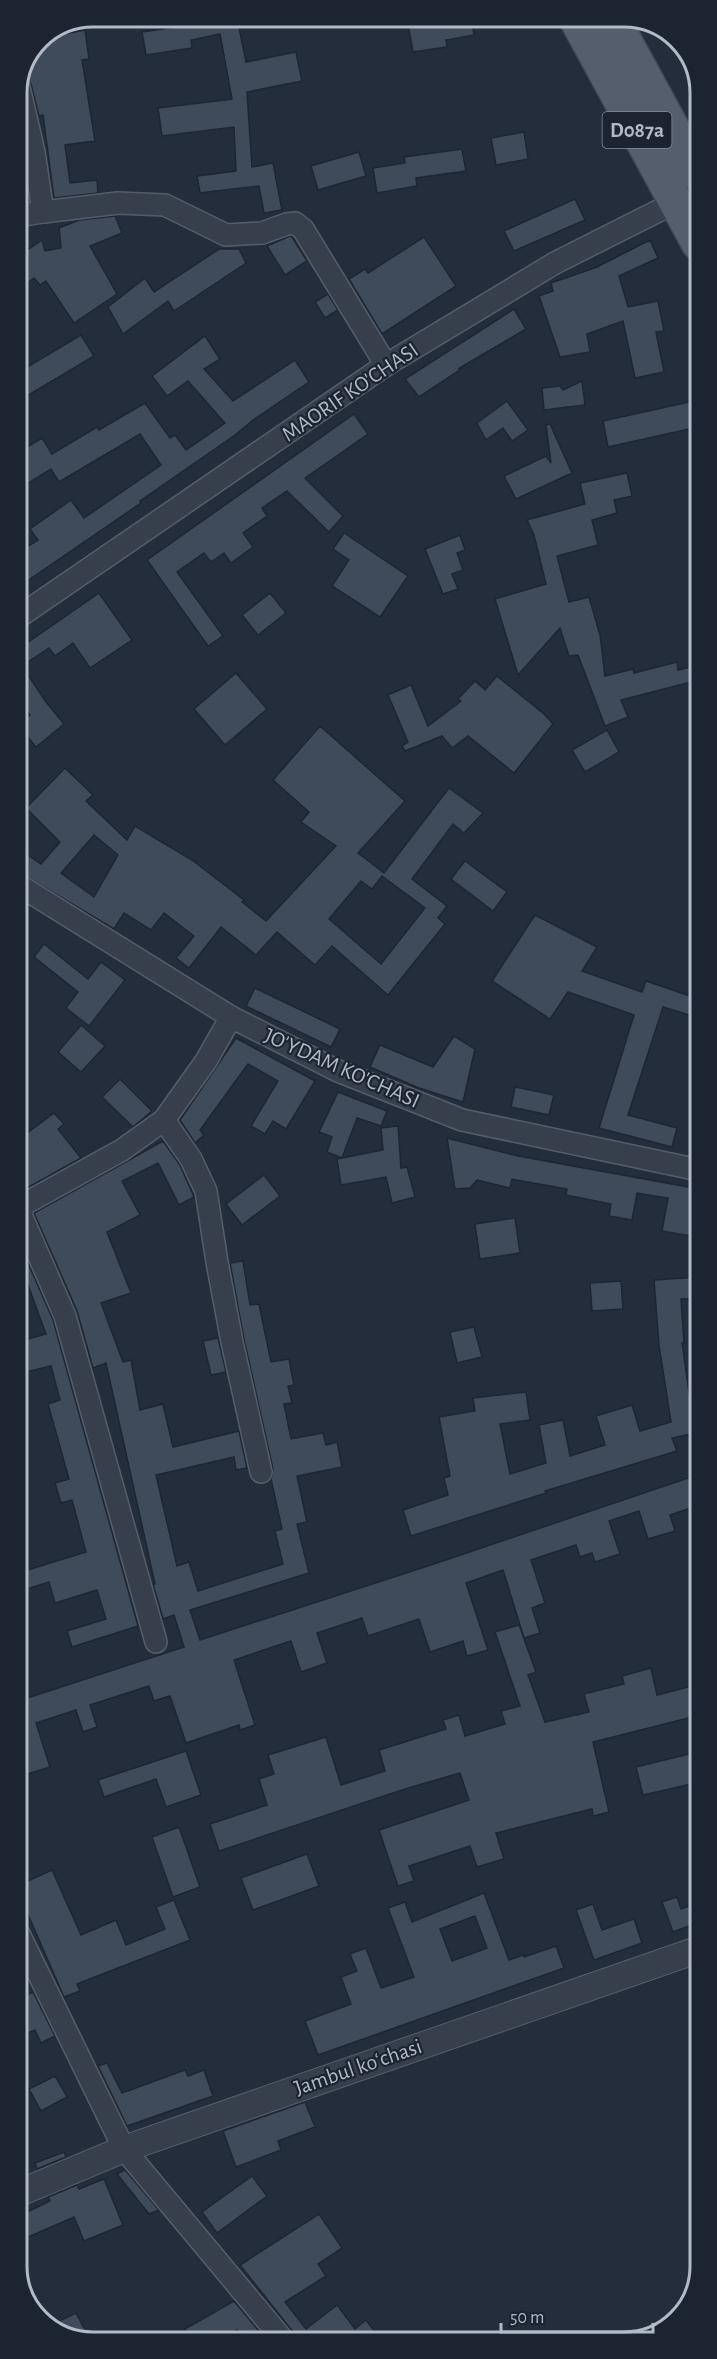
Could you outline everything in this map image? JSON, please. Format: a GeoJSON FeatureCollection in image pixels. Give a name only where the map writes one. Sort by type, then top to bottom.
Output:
{"type":"FeatureCollection","features":[{"type":"Feature","properties":{"kind":"main road","name":"D087a"},"geometry":{"type":"LineString","coordinates":[[581,27],[687,196]]}},
{"type":"Feature","properties":{"kind":"main road","name":"D087a"},"geometry":{"type":"LineString","coordinates":[[617,27],[690,160]]}},
{"type":"Feature","properties":{"kind":"street"},"geometry":{"type":"LineString","coordinates":[[27,122],[43,212]]}},
{"type":"Feature","properties":{"kind":"street","name":"MAORIF KO'CHASI"},"geometry":{"type":"LineString","coordinates":[[27,611],[386,365],[555,262],[687,196]]}},
{"type":"Feature","properties":{"kind":"street"},"geometry":{"type":"LineString","coordinates":[[27,214],[118,203],[165,205],[226,235],[262,233],[295,223],[303,229],[386,365]]}},
{"type":"Feature","properties":{"kind":"street","name":"JO'YDAM KO'CHASI"},"geometry":{"type":"LineString","coordinates":[[27,890],[231,1017],[338,1071],[462,1120],[690,1168]]}},
{"type":"Feature","properties":{"kind":"street"},"geometry":{"type":"LineString","coordinates":[[27,1202],[122,1150],[164,1119],[206,1061],[231,1017]]}},
{"type":"Feature","properties":{"kind":"street"},"geometry":{"type":"LineString","coordinates":[[164,1119],[191,1159],[206,1191],[230,1330],[261,1472]]}},
{"type":"Feature","properties":{"kind":"street"},"geometry":{"type":"LineString","coordinates":[[27,1228],[65,1316],[156,1642]]}},
{"type":"Feature","properties":{"kind":"street"},"geometry":{"type":"LineString","coordinates":[[27,1950],[124,2149],[276,2332]]}},
{"type":"Feature","properties":{"kind":"street","name":"Jambul koʻchasi"},"geometry":{"type":"LineString","coordinates":[[27,2190],[124,2149],[690,1952]]}},
{"type":"Feature","properties":{"kind":"building"},"geometry":{"type":"Polygon","coordinates":[[[175,27],[239,27],[246,62],[296,52],[302,81],[247,92],[252,167],[273,163],[282,210],[264,213],[259,186],[200,193],[197,176],[236,171],[234,127],[162,136],[158,108],[232,99],[220,34],[191,40],[192,48],[146,55],[142,32],[175,27]]]}},
{"type":"Feature","properties":{"kind":"building"},"geometry":{"type":"Polygon","coordinates":[[[409,27],[473,27],[474,35],[446,40],[447,47],[413,52],[409,27]]]}},
{"type":"Feature","properties":{"kind":"building"},"geometry":{"type":"Polygon","coordinates":[[[85,30],[89,59],[82,60],[95,141],[65,145],[70,183],[97,180],[98,193],[54,198],[43,115],[39,116],[28,79],[38,56],[46,46],[64,34],[85,30]]]}},
{"type":"Feature","properties":{"kind":"building"},"geometry":{"type":"Polygon","coordinates":[[[524,132],[528,159],[496,165],[491,138],[524,132]]]}},
{"type":"Feature","properties":{"kind":"building"},"geometry":{"type":"Polygon","coordinates":[[[462,149],[466,171],[416,178],[417,186],[377,193],[373,168],[405,163],[404,157],[462,149]]]}},
{"type":"Feature","properties":{"kind":"building"},"geometry":{"type":"Polygon","coordinates":[[[359,152],[366,176],[318,190],[311,166],[359,152]]]}},
{"type":"Feature","properties":{"kind":"building"},"geometry":{"type":"Polygon","coordinates":[[[575,199],[585,220],[514,251],[504,231],[575,199]]]}},
{"type":"Feature","properties":{"kind":"building"},"geometry":{"type":"Polygon","coordinates":[[[115,216],[122,233],[90,246],[117,294],[74,323],[46,281],[40,285],[34,278],[27,283],[27,250],[42,240],[45,251],[61,248],[59,228],[79,220],[115,216]]]}},
{"type":"Feature","properties":{"kind":"building"},"geometry":{"type":"Polygon","coordinates":[[[290,236],[307,261],[285,275],[267,246],[290,236]]]}},
{"type":"Feature","properties":{"kind":"building"},"geometry":{"type":"Polygon","coordinates":[[[424,237],[456,286],[382,334],[349,279],[365,269],[368,273],[424,237]]]}},
{"type":"Feature","properties":{"kind":"building"},"geometry":{"type":"Polygon","coordinates":[[[650,240],[658,258],[619,276],[628,307],[658,301],[664,331],[656,332],[664,372],[635,378],[623,321],[587,334],[590,352],[560,357],[539,296],[553,291],[551,283],[597,267],[650,240]]]}},
{"type":"Feature","properties":{"kind":"building"},"geometry":{"type":"Polygon","coordinates":[[[219,249],[239,249],[246,263],[174,311],[168,301],[123,334],[108,307],[145,278],[154,292],[219,249]]]}},
{"type":"Feature","properties":{"kind":"building"},"geometry":{"type":"Polygon","coordinates":[[[328,294],[338,310],[325,318],[315,302],[328,294]]]}},
{"type":"Feature","properties":{"kind":"building"},"geometry":{"type":"Polygon","coordinates":[[[514,309],[526,329],[458,369],[463,368],[419,397],[405,379],[514,309]]]}},
{"type":"Feature","properties":{"kind":"building"},"geometry":{"type":"Polygon","coordinates":[[[81,335],[94,356],[27,396],[27,367],[81,335]]]}},
{"type":"Feature","properties":{"kind":"building"},"geometry":{"type":"Polygon","coordinates":[[[205,336],[220,359],[204,369],[233,401],[295,360],[309,382],[140,501],[141,503],[27,581],[27,547],[38,540],[30,529],[71,500],[84,518],[161,465],[140,434],[59,482],[51,469],[27,484],[27,447],[42,438],[52,454],[97,427],[99,430],[145,403],[170,438],[175,435],[186,450],[225,423],[188,381],[167,396],[152,376],[205,336]]]}},
{"type":"Feature","properties":{"kind":"building"},"geometry":{"type":"Polygon","coordinates":[[[582,381],[585,405],[544,410],[542,388],[560,386],[563,390],[582,381]]]}},
{"type":"Feature","properties":{"kind":"building"},"geometry":{"type":"Polygon","coordinates":[[[507,401],[528,430],[512,441],[503,428],[486,440],[477,423],[507,401]]]}},
{"type":"Feature","properties":{"kind":"building"},"geometry":{"type":"Polygon","coordinates":[[[690,402],[690,429],[608,447],[603,421],[690,402]]]}},
{"type":"Feature","properties":{"kind":"building"},"geometry":{"type":"Polygon","coordinates":[[[354,414],[368,434],[305,478],[343,516],[329,532],[287,491],[262,508],[267,516],[243,533],[253,547],[231,563],[224,553],[211,562],[204,553],[177,572],[223,636],[208,646],[147,560],[354,414]]]}},
{"type":"Feature","properties":{"kind":"building"},"geometry":{"type":"Polygon","coordinates":[[[550,424],[572,473],[516,499],[504,476],[546,456],[551,463],[546,425],[550,424]]]}},
{"type":"Feature","properties":{"kind":"building"},"geometry":{"type":"Polygon","coordinates":[[[627,473],[632,496],[614,500],[617,513],[592,520],[598,545],[557,556],[569,602],[589,597],[600,635],[605,676],[633,669],[634,673],[677,662],[678,670],[690,667],[690,682],[621,700],[628,717],[605,726],[578,655],[569,656],[560,628],[518,675],[495,599],[546,584],[534,535],[527,520],[585,504],[580,483],[627,473]]]}},
{"type":"Feature","properties":{"kind":"building"},"geometry":{"type":"Polygon","coordinates":[[[344,533],[408,576],[380,617],[332,586],[349,560],[333,549],[344,533]]]}},
{"type":"Feature","properties":{"kind":"building"},"geometry":{"type":"Polygon","coordinates":[[[460,535],[465,550],[457,553],[463,570],[452,574],[458,589],[443,594],[425,549],[460,535]]]}},
{"type":"Feature","properties":{"kind":"building"},"geometry":{"type":"Polygon","coordinates":[[[99,593],[132,640],[90,668],[73,643],[55,656],[49,648],[27,663],[27,643],[99,593]]]}},
{"type":"Feature","properties":{"kind":"building"},"geometry":{"type":"Polygon","coordinates":[[[270,593],[286,613],[258,635],[242,615],[270,593]]]}},
{"type":"Feature","properties":{"kind":"building"},"geometry":{"type":"Polygon","coordinates":[[[236,673],[267,709],[225,745],[194,709],[236,673]]]}},
{"type":"Feature","properties":{"kind":"building"},"geometry":{"type":"Polygon","coordinates":[[[27,674],[64,724],[36,747],[27,736],[27,718],[30,715],[27,711],[27,674]]]}},
{"type":"Feature","properties":{"kind":"building"},"geometry":{"type":"Polygon","coordinates":[[[497,676],[553,724],[514,773],[468,736],[452,748],[442,736],[405,751],[402,746],[408,742],[388,695],[411,685],[428,726],[461,701],[458,699],[475,681],[485,690],[497,676]]]}},
{"type":"Feature","properties":{"kind":"building"},"geometry":{"type":"Polygon","coordinates":[[[320,726],[405,801],[358,853],[384,873],[449,788],[483,813],[464,833],[453,824],[412,879],[447,906],[438,918],[445,924],[388,995],[332,946],[315,965],[277,932],[256,955],[221,927],[189,968],[176,958],[194,936],[164,913],[151,930],[124,913],[114,929],[27,877],[27,855],[41,864],[60,842],[27,807],[65,768],[93,795],[86,801],[127,840],[135,826],[192,860],[244,900],[242,902],[266,921],[336,846],[301,822],[309,812],[273,780],[320,726]],[[94,835],[61,873],[94,897],[118,855],[94,835]],[[382,876],[372,889],[361,881],[329,919],[381,964],[425,908],[382,876]]]}},
{"type":"Feature","properties":{"kind":"building"},"geometry":{"type":"Polygon","coordinates":[[[607,730],[619,752],[585,772],[572,750],[607,730]]]}},
{"type":"Feature","properties":{"kind":"building"},"geometry":{"type":"Polygon","coordinates":[[[465,861],[507,892],[493,911],[451,879],[465,861]]]}},
{"type":"Feature","properties":{"kind":"building"},"geometry":{"type":"Polygon","coordinates":[[[535,915],[597,947],[582,971],[642,992],[646,981],[690,996],[690,1015],[663,1007],[628,1115],[677,1128],[672,1147],[599,1128],[634,1015],[568,992],[550,1019],[492,981],[535,915]]]}},
{"type":"Feature","properties":{"kind":"building"},"geometry":{"type":"Polygon","coordinates":[[[44,944],[88,979],[101,962],[125,980],[89,1026],[66,1008],[78,992],[34,957],[44,944]]]}},
{"type":"Feature","properties":{"kind":"building"},"geometry":{"type":"Polygon","coordinates":[[[255,988],[340,1029],[331,1047],[246,1006],[255,988]]]}},
{"type":"Feature","properties":{"kind":"building"},"geometry":{"type":"Polygon","coordinates":[[[81,1025],[105,1046],[81,1072],[58,1052],[81,1025]]]}},
{"type":"Feature","properties":{"kind":"building"},"geometry":{"type":"Polygon","coordinates":[[[454,1036],[475,1049],[463,1102],[419,1088],[370,1067],[380,1045],[433,1067],[454,1036]]]}},
{"type":"Feature","properties":{"kind":"building"},"geometry":{"type":"Polygon","coordinates":[[[236,1038],[315,1081],[286,1129],[273,1121],[265,1134],[251,1126],[278,1081],[248,1064],[200,1130],[204,1135],[195,1143],[180,1120],[236,1038]]]}},
{"type":"Feature","properties":{"kind":"building"},"geometry":{"type":"Polygon","coordinates":[[[120,1079],[152,1111],[133,1127],[102,1097],[120,1079]]]}},
{"type":"Feature","properties":{"kind":"building"},"geometry":{"type":"Polygon","coordinates":[[[515,1087],[554,1095],[549,1115],[511,1107],[515,1087]]]}},
{"type":"Feature","properties":{"kind":"building"},"geometry":{"type":"Polygon","coordinates":[[[338,1092],[387,1111],[381,1126],[357,1118],[342,1158],[327,1152],[332,1137],[319,1132],[338,1092]]]}},
{"type":"Feature","properties":{"kind":"building"},"geometry":{"type":"Polygon","coordinates":[[[54,1113],[64,1124],[58,1129],[81,1158],[27,1188],[27,1133],[54,1113]]]}},
{"type":"Feature","properties":{"kind":"building"},"geometry":{"type":"Polygon","coordinates":[[[398,1126],[401,1168],[407,1167],[415,1197],[392,1203],[386,1177],[341,1185],[337,1159],[383,1150],[381,1128],[398,1126]]]}},
{"type":"Feature","properties":{"kind":"building"},"geometry":{"type":"Polygon","coordinates":[[[447,1138],[518,1156],[690,1187],[690,1236],[662,1231],[668,1198],[637,1193],[632,1220],[609,1216],[611,1204],[566,1195],[567,1189],[512,1179],[510,1188],[477,1180],[470,1188],[455,1189],[447,1138]]]}},
{"type":"Feature","properties":{"kind":"building"},"geometry":{"type":"Polygon","coordinates":[[[163,1141],[180,1165],[194,1197],[179,1205],[158,1163],[122,1181],[140,1215],[107,1232],[131,1293],[101,1303],[123,1362],[131,1360],[140,1410],[163,1404],[173,1447],[239,1431],[247,1468],[236,1470],[234,1457],[156,1475],[177,1566],[189,1562],[198,1591],[283,1564],[275,1531],[282,1529],[271,1479],[273,1469],[244,1339],[230,1263],[243,1261],[250,1305],[259,1304],[271,1362],[289,1359],[294,1385],[288,1386],[292,1403],[284,1404],[291,1439],[323,1433],[326,1445],[337,1442],[342,1467],[297,1476],[307,1522],[297,1524],[309,1573],[190,1610],[200,1640],[690,1477],[690,1508],[670,1515],[675,1531],[648,1539],[639,1511],[609,1521],[620,1554],[595,1562],[592,1553],[580,1557],[576,1545],[531,1560],[545,1603],[532,1608],[540,1633],[524,1638],[503,1570],[466,1583],[488,1650],[467,1656],[463,1641],[430,1652],[419,1619],[368,1636],[362,1618],[317,1633],[327,1663],[301,1672],[291,1641],[234,1660],[255,1725],[240,1730],[239,1725],[186,1743],[170,1696],[154,1701],[149,1686],[90,1705],[97,1727],[83,1732],[76,1710],[36,1723],[50,1767],[27,1774],[27,1698],[184,1647],[174,1615],[163,1619],[153,1584],[155,1584],[106,1363],[93,1368],[77,1311],[34,1213],[163,1141]]]}},
{"type":"Feature","properties":{"kind":"building"},"geometry":{"type":"Polygon","coordinates":[[[264,1175],[280,1196],[242,1225],[226,1204],[264,1175]]]}},
{"type":"Feature","properties":{"kind":"building"},"geometry":{"type":"Polygon","coordinates":[[[515,1218],[520,1253],[480,1259],[475,1224],[515,1218]]]}},
{"type":"Feature","properties":{"kind":"building"},"geometry":{"type":"Polygon","coordinates":[[[27,1261],[53,1320],[138,1626],[72,1647],[67,1631],[106,1619],[97,1590],[55,1603],[49,1582],[27,1589],[27,1570],[86,1552],[72,1500],[61,1503],[55,1483],[69,1479],[48,1404],[60,1400],[51,1366],[27,1372],[27,1339],[46,1334],[27,1282],[27,1261]]]}},
{"type":"Feature","properties":{"kind":"building"},"geometry":{"type":"Polygon","coordinates":[[[690,1278],[690,1298],[681,1299],[684,1343],[682,1343],[690,1399],[690,1434],[672,1438],[677,1451],[545,1491],[546,1493],[411,1536],[403,1510],[448,1495],[444,1478],[450,1476],[439,1417],[475,1411],[473,1398],[526,1392],[530,1420],[500,1424],[510,1474],[546,1463],[539,1425],[563,1420],[570,1456],[605,1445],[596,1416],[632,1405],[640,1431],[671,1422],[659,1345],[654,1280],[690,1278]]]}},
{"type":"Feature","properties":{"kind":"building"},"geometry":{"type":"Polygon","coordinates":[[[621,1281],[623,1309],[592,1311],[590,1283],[621,1281]]]}},
{"type":"Feature","properties":{"kind":"building"},"geometry":{"type":"Polygon","coordinates":[[[474,1327],[482,1357],[457,1363],[450,1332],[474,1327]]]}},
{"type":"Feature","properties":{"kind":"building"},"geometry":{"type":"Polygon","coordinates":[[[218,1338],[226,1372],[211,1375],[203,1341],[218,1338]]]}},
{"type":"Feature","properties":{"kind":"building"},"geometry":{"type":"Polygon","coordinates":[[[519,1625],[536,1672],[528,1675],[545,1722],[589,1712],[584,1694],[624,1684],[622,1676],[651,1668],[657,1695],[690,1687],[690,1718],[593,1742],[609,1812],[593,1816],[592,1809],[496,1833],[504,1859],[477,1867],[470,1846],[409,1866],[414,1881],[398,1886],[379,1830],[469,1800],[460,1773],[219,1851],[210,1824],[267,1805],[259,1779],[274,1774],[268,1755],[326,1737],[341,1785],[385,1771],[379,1750],[446,1729],[443,1720],[459,1715],[465,1736],[505,1724],[501,1711],[520,1706],[495,1632],[519,1625]]]}},
{"type":"Feature","properties":{"kind":"building"},"geometry":{"type":"Polygon","coordinates":[[[186,1751],[201,1795],[166,1807],[156,1779],[104,1797],[98,1780],[186,1751]]]}},
{"type":"Feature","properties":{"kind":"building"},"geometry":{"type":"Polygon","coordinates":[[[689,1754],[690,1784],[643,1795],[636,1767],[689,1754]]]}},
{"type":"Feature","properties":{"kind":"building"},"geometry":{"type":"Polygon","coordinates":[[[179,1827],[200,1887],[173,1897],[152,1837],[179,1827]]]}},
{"type":"Feature","properties":{"kind":"building"},"geometry":{"type":"Polygon","coordinates":[[[307,1854],[319,1886],[253,1910],[241,1878],[307,1854]]]}},
{"type":"Feature","properties":{"kind":"building"},"geometry":{"type":"Polygon","coordinates":[[[52,1870],[81,1935],[116,1920],[126,1945],[165,1929],[156,1907],[174,1900],[190,1940],[77,1984],[80,1991],[64,1997],[27,1912],[27,1881],[52,1870]]]}},
{"type":"Feature","properties":{"kind":"building"},"geometry":{"type":"Polygon","coordinates":[[[484,1893],[509,1960],[556,1946],[564,1968],[318,2055],[305,2021],[351,2004],[341,1977],[357,1971],[350,1954],[366,1948],[381,1988],[414,1977],[388,1908],[405,1902],[412,1922],[484,1893]],[[475,1916],[440,1929],[452,1961],[487,1948],[475,1916]]]}},
{"type":"Feature","properties":{"kind":"building"},"geometry":{"type":"Polygon","coordinates":[[[677,1897],[681,1909],[690,1906],[690,1926],[673,1932],[662,1902],[677,1897]]]}},
{"type":"Feature","properties":{"kind":"building"},"geometry":{"type":"Polygon","coordinates":[[[593,1904],[602,1930],[634,1919],[642,1943],[594,1960],[576,1910],[593,1904]]]}},
{"type":"Feature","properties":{"kind":"building"},"geometry":{"type":"Polygon","coordinates":[[[33,1992],[55,2036],[41,2043],[35,2030],[27,2034],[27,1995],[33,1992]]]}},
{"type":"Feature","properties":{"kind":"building"},"geometry":{"type":"Polygon","coordinates":[[[107,2063],[122,2093],[185,2070],[188,2076],[204,2070],[213,2096],[127,2126],[98,2066],[107,2063]]]}},
{"type":"Feature","properties":{"kind":"building"},"geometry":{"type":"Polygon","coordinates":[[[55,2076],[67,2097],[41,2111],[29,2089],[55,2076]]]}},
{"type":"Feature","properties":{"kind":"building"},"geometry":{"type":"Polygon","coordinates":[[[305,2102],[315,2127],[278,2141],[281,2150],[236,2167],[223,2131],[305,2102]]]}},
{"type":"Feature","properties":{"kind":"building"},"geometry":{"type":"Polygon","coordinates":[[[64,2152],[66,2157],[37,2169],[35,2163],[64,2152]]]}},
{"type":"Feature","properties":{"kind":"building"},"geometry":{"type":"Polygon","coordinates":[[[125,2170],[159,2210],[149,2214],[117,2174],[125,2170]]]}},
{"type":"Feature","properties":{"kind":"building"},"geometry":{"type":"Polygon","coordinates":[[[252,2176],[267,2196],[217,2233],[202,2212],[252,2176]]]}},
{"type":"Feature","properties":{"kind":"building"},"geometry":{"type":"Polygon","coordinates":[[[104,2179],[123,2225],[84,2241],[74,2217],[27,2238],[27,2212],[50,2201],[48,2197],[77,2185],[79,2189],[104,2179]]]}},
{"type":"Feature","properties":{"kind":"building"},"geometry":{"type":"Polygon","coordinates":[[[319,2214],[342,2248],[318,2264],[326,2276],[285,2302],[306,2329],[337,2305],[355,2329],[366,2320],[375,2332],[293,2332],[240,2265],[319,2214]]]}},
{"type":"Feature","properties":{"kind":"building"},"geometry":{"type":"Polygon","coordinates":[[[234,2301],[260,2332],[238,2332],[237,2330],[234,2332],[187,2332],[185,2329],[234,2301]]]}},
{"type":"Feature","properties":{"kind":"building"},"geometry":{"type":"Polygon","coordinates":[[[76,2313],[86,2332],[80,2331],[58,2321],[76,2313]]]}}]}
